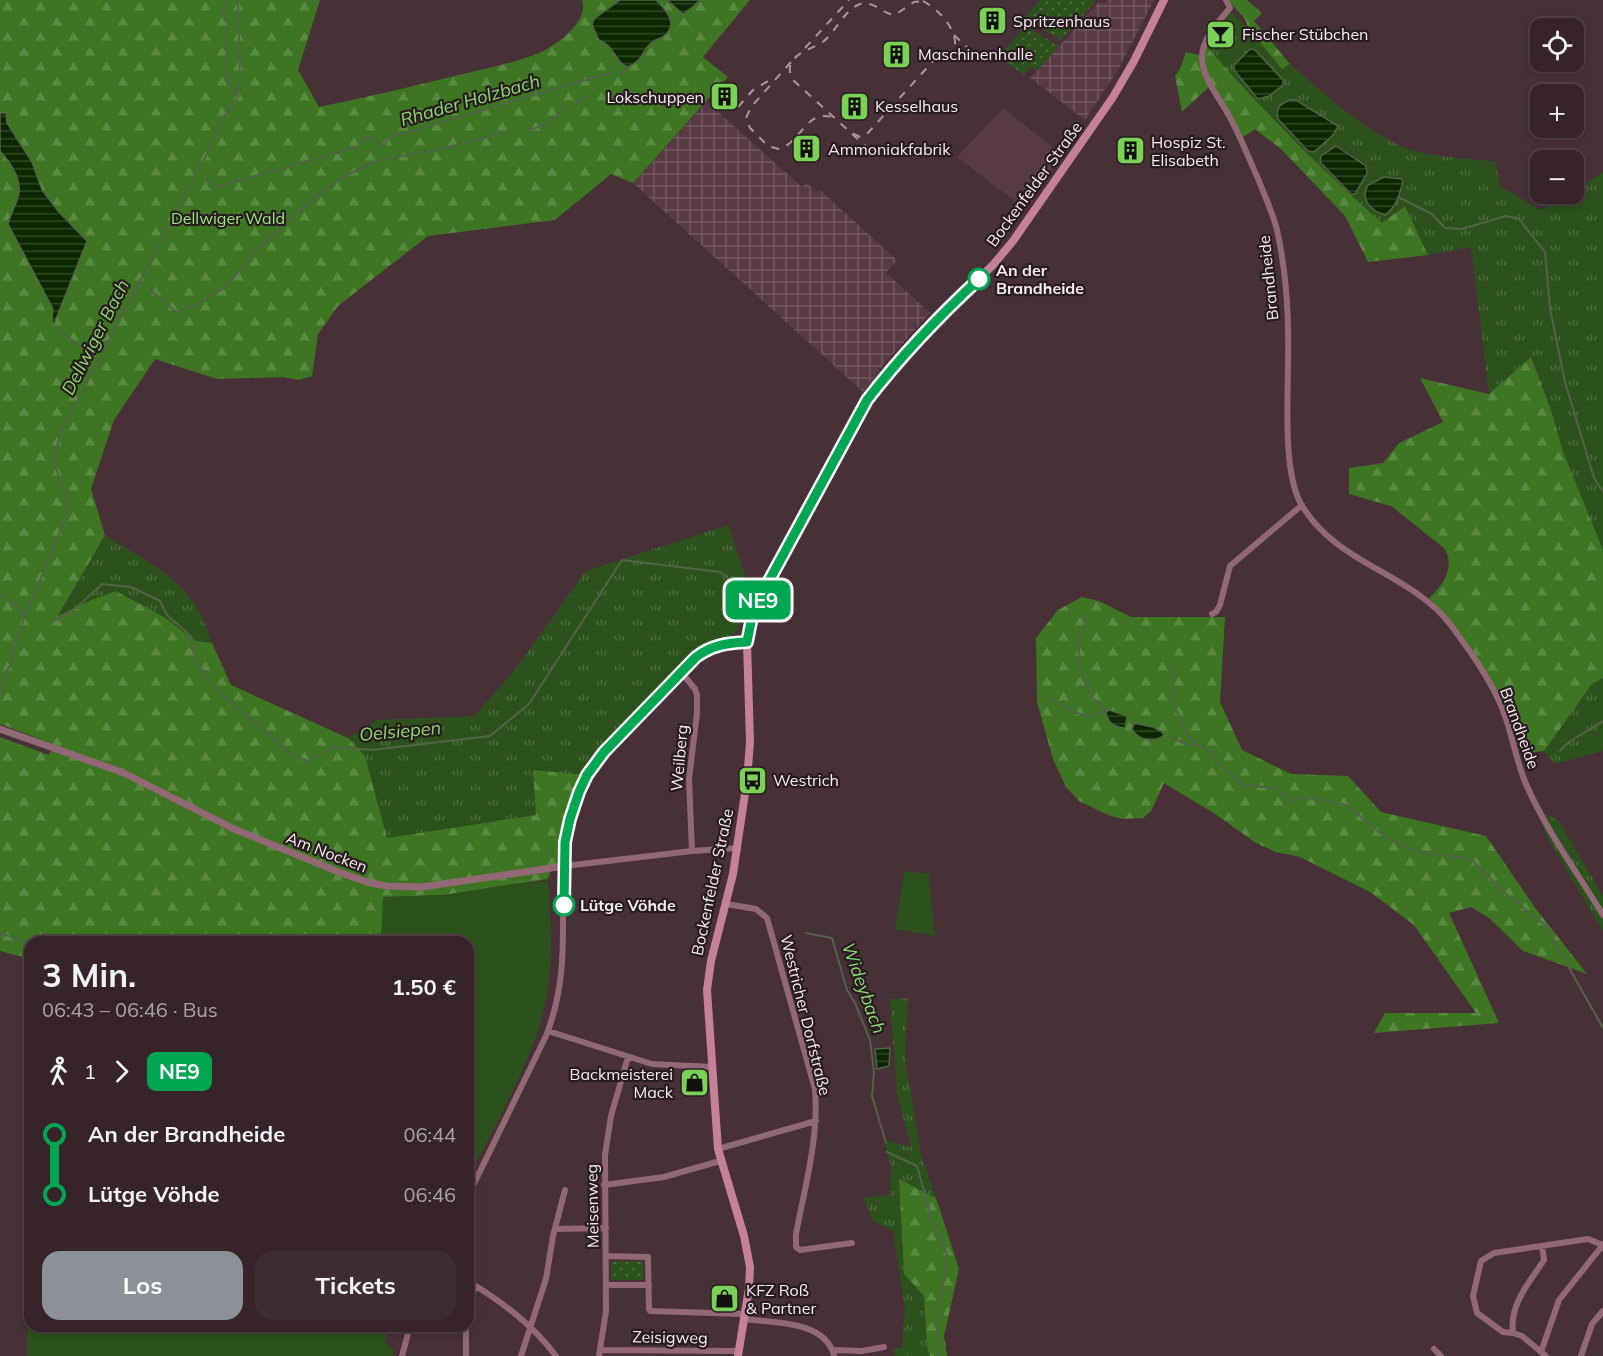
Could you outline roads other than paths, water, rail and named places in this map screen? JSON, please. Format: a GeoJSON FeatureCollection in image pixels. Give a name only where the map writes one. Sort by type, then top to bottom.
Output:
{"type":"FeatureCollection","features":[{"type":"Feature","properties":{"kind":"main road","name":"Bockenfelder Straße"},"geometry":{"type":"LineString","coordinates":[[738,1354],[750,1272],[748,1249],[718,1149],[708,979],[738,848],[750,755],[747,642],[753,612],[867,400],[933,322],[993,265],[1013,241],[1126,77],[1164,0]]}},
{"type":"Feature","properties":{"kind":"street","name":"Brandheide"},"geometry":{"type":"LineString","coordinates":[[1226,0],[1230,8],[1207,40],[1203,50],[1203,67],[1252,165],[1274,218],[1278,234],[1287,314],[1286,393],[1294,489],[1302,505],[1317,525],[1341,547],[1427,601],[1448,622],[1481,669],[1500,702],[1517,763],[1532,797],[1603,915]]}},
{"type":"Feature","properties":{"kind":"street"},"geometry":{"type":"LineString","coordinates":[[1212,614],[1216,612],[1223,597],[1230,566],[1302,505]]}},
{"type":"Feature","properties":{"kind":"street"},"geometry":{"type":"LineString","coordinates":[[474,1184],[548,1031],[559,994],[563,964],[565,842],[570,819],[587,775],[604,752],[705,650],[723,644],[747,642]]}},
{"type":"Feature","properties":{"kind":"street","name":"Weilberg"},"geometry":{"type":"LineString","coordinates":[[681,672],[695,688],[697,695],[697,713],[688,779],[692,851]]}},
{"type":"Feature","properties":{"kind":"street","name":"Am Nocken"},"geometry":{"type":"LineString","coordinates":[[0,729],[124,773],[234,830],[370,883],[422,887],[564,866],[738,848]]}},
{"type":"Feature","properties":{"kind":"street","name":"Westricher Dorfstraße"},"geometry":{"type":"LineString","coordinates":[[726,904],[756,909],[766,918],[815,1089],[816,1121],[796,1234],[796,1247],[800,1250],[852,1243]]}},
{"type":"Feature","properties":{"kind":"street"},"geometry":{"type":"LineString","coordinates":[[548,1031],[652,1064],[712,1067]]}},
{"type":"Feature","properties":{"kind":"street","name":"Meisenweg"},"geometry":{"type":"LineString","coordinates":[[600,1353],[606,1311],[604,1185],[608,1135],[628,1057]]}},
{"type":"Feature","properties":{"kind":"street"},"geometry":{"type":"LineString","coordinates":[[718,1149],[816,1121]]}},
{"type":"Feature","properties":{"kind":"street"},"geometry":{"type":"LineString","coordinates":[[604,1185],[664,1177],[720,1161]]}},
{"type":"Feature","properties":{"kind":"street"},"geometry":{"type":"LineString","coordinates":[[521,1356],[546,1279],[565,1191]]}},
{"type":"Feature","properties":{"kind":"street"},"geometry":{"type":"LineString","coordinates":[[556,1229],[606,1228]]}},
{"type":"Feature","properties":{"kind":"street"},"geometry":{"type":"LineString","coordinates":[[1588,1239],[1603,1246],[1559,1300],[1543,1354],[1522,1336],[1503,1332],[1477,1312],[1473,1296],[1481,1261],[1494,1252],[1542,1246],[1588,1239]]}},
{"type":"Feature","properties":{"kind":"street"},"geometry":{"type":"LineString","coordinates":[[1513,1333],[1512,1324],[1520,1296],[1544,1260],[1542,1246]]}},
{"type":"Feature","properties":{"kind":"street"},"geometry":{"type":"LineString","coordinates":[[606,1256],[648,1257],[650,1311],[744,1316],[811,1330],[826,1341],[834,1353],[884,1347]]}},
{"type":"Feature","properties":{"kind":"street"},"geometry":{"type":"LineString","coordinates":[[606,1285],[649,1285]]}},
{"type":"Feature","properties":{"kind":"street"},"geometry":{"type":"LineString","coordinates":[[474,1290],[476,1286],[505,1305],[541,1336],[556,1356]]}},
{"type":"Feature","properties":{"kind":"street"},"geometry":{"type":"LineString","coordinates":[[1581,1356],[1592,1324],[1603,1311]]}},
{"type":"Feature","properties":{"kind":"street"},"geometry":{"type":"LineString","coordinates":[[402,1356],[408,1332]]}},
{"type":"Feature","properties":{"kind":"street"},"geometry":{"type":"LineString","coordinates":[[466,1332],[466,1356]]}},
{"type":"Feature","properties":{"kind":"street"},"geometry":{"type":"LineString","coordinates":[[1434,1349],[1441,1356]]}},
{"type":"Feature","properties":{"kind":"street","name":"Zeisigweg"},"geometry":{"type":"LineString","coordinates":[[600,1353],[738,1354]]}},
{"type":"Feature","properties":{"kind":"waterway"},"geometry":{"type":"LineString","coordinates":[[229,0],[222,12],[228,22],[226,63],[229,83],[237,95]]}},
{"type":"Feature","properties":{"kind":"waterway","name":"Dellwiger Bach"},"geometry":{"type":"LineString","coordinates":[[0,695],[7,670],[12,664],[13,649],[67,510],[67,498],[56,469],[55,456],[60,434],[208,152],[225,115],[238,97],[240,82],[238,0]]}},
{"type":"Feature","properties":{"kind":"waterway","name":"Rhader Holzbach"},"geometry":{"type":"LineString","coordinates":[[622,74],[628,67]]}},
{"type":"Feature","properties":{"kind":"waterway","name":"Rhader Holzbach"},"geometry":{"type":"LineString","coordinates":[[207,181],[217,187],[358,147],[366,138],[375,137],[382,146],[388,138],[613,72]]}},
{"type":"Feature","properties":{"kind":"waterway"},"geometry":{"type":"LineString","coordinates":[[573,104],[588,95]]}},
{"type":"Feature","properties":{"kind":"waterway"},"geometry":{"type":"LineString","coordinates":[[525,131],[539,127],[568,108]]}},
{"type":"Feature","properties":{"kind":"waterway"},"geometry":{"type":"LineString","coordinates":[[150,290],[176,312],[197,304],[225,288],[253,254],[295,214],[339,179],[379,160],[436,150],[504,133]]}},
{"type":"Feature","properties":{"kind":"waterway"},"geometry":{"type":"LineString","coordinates":[[1398,197],[1432,214],[1445,228],[1462,229],[1506,216],[1519,219],[1545,252],[1550,309],[1565,382],[1594,478],[1603,492]]}},
{"type":"Feature","properties":{"kind":"waterway"},"geometry":{"type":"LineString","coordinates":[[60,331],[93,356]]}},
{"type":"Feature","properties":{"kind":"waterway","name":"Oelsiepen"},"geometry":{"type":"LineString","coordinates":[[52,622],[74,610],[102,584],[131,587],[160,601],[167,615],[191,636],[195,661],[221,694],[295,757],[309,761],[333,747],[372,750],[490,736],[529,704],[622,560],[720,572],[751,594]]}},
{"type":"Feature","properties":{"kind":"waterway"},"geometry":{"type":"LineString","coordinates":[[0,594],[21,610],[25,616]]}},
{"type":"Feature","properties":{"kind":"waterway"},"geometry":{"type":"LineString","coordinates":[[1088,612],[1079,640],[1079,666],[1093,699],[1108,711]]}},
{"type":"Feature","properties":{"kind":"waterway"},"geometry":{"type":"LineString","coordinates":[[1174,661],[1172,699],[1187,735],[1196,744]]}},
{"type":"Feature","properties":{"kind":"waterway"},"geometry":{"type":"LineString","coordinates":[[1048,696],[1068,709],[1083,715],[1091,716],[1105,710]]}},
{"type":"Feature","properties":{"kind":"waterway"},"geometry":{"type":"LineString","coordinates":[[1560,751],[1569,742],[1603,721]]}},
{"type":"Feature","properties":{"kind":"waterway"},"geometry":{"type":"LineString","coordinates":[[1172,738],[1208,748],[1214,758],[1244,786],[1278,789],[1283,797],[1290,801],[1302,797],[1347,805],[1394,842],[1419,852],[1473,861],[1505,893],[1545,925],[1603,1028]]}},
{"type":"Feature","properties":{"kind":"waterway"},"geometry":{"type":"LineString","coordinates":[[0,933],[24,941]]}},
{"type":"Feature","properties":{"kind":"waterway","name":"Wideybach"},"geometry":{"type":"LineString","coordinates":[[806,933],[832,938],[847,990],[855,1003],[870,1040],[874,1072],[872,1096],[886,1143]]}},
{"type":"Feature","properties":{"kind":"waterway","name":"Wideybach"},"geometry":{"type":"LineString","coordinates":[[887,1152],[917,1166],[932,1220],[947,1254],[937,1329],[939,1356]]}},
{"type":"Feature","properties":{"kind":"railway"},"geometry":{"type":"LineString","coordinates":[[805,48],[849,0]]}},
{"type":"Feature","properties":{"kind":"railway"},"geometry":{"type":"LineString","coordinates":[[923,1],[946,20],[953,33],[955,48],[947,55],[935,59],[866,135],[860,137],[850,132],[793,80],[790,69],[795,58],[824,41],[850,10],[865,3],[895,15],[914,2],[923,1]]}},
{"type":"Feature","properties":{"kind":"railway"},"geometry":{"type":"LineString","coordinates":[[954,35],[975,55]]}},
{"type":"Feature","properties":{"kind":"railway"},"geometry":{"type":"LineString","coordinates":[[791,62],[751,107],[746,118],[750,128],[768,146],[779,149],[793,140],[817,117],[834,118]]}},
{"type":"Feature","properties":{"kind":"railway"},"geometry":{"type":"LineString","coordinates":[[738,107],[753,90],[770,80]]}},
{"type":"Feature","properties":{"kind":"railway"},"geometry":{"type":"LineString","coordinates":[[852,134],[868,148]]}},
{"type":"Feature","properties":{"kind":"place","name":"Spritzenhaus"},"geometry":{"type":"Point","coordinates":[992,21]}},
{"type":"Feature","properties":{"kind":"place","name":"Fischer Stübchen"},"geometry":{"type":"Point","coordinates":[1221,34]}},
{"type":"Feature","properties":{"kind":"place","name":"Maschinenhalle"},"geometry":{"type":"Point","coordinates":[897,54]}},
{"type":"Feature","properties":{"kind":"place","name":"Lokschuppen"},"geometry":{"type":"Point","coordinates":[725,97]}},
{"type":"Feature","properties":{"kind":"place","name":"Kesselhaus"},"geometry":{"type":"Point","coordinates":[854,106]}},
{"type":"Feature","properties":{"kind":"place","name":"Ammoniakfabrik"},"geometry":{"type":"Point","coordinates":[807,149]}},
{"type":"Feature","properties":{"kind":"place","name":"Hospiz St. Elisabeth"},"geometry":{"type":"Point","coordinates":[1130,151]}},
{"type":"Feature","properties":{"kind":"place","name":"An der Brandheide"},"geometry":{"type":"Point","coordinates":[979,279]}},
{"type":"Feature","properties":{"kind":"place","name":"Westrich"},"geometry":{"type":"Point","coordinates":[752,780]}},
{"type":"Feature","properties":{"kind":"place","name":"Lütge Vöhde"},"geometry":{"type":"Point","coordinates":[564,905]}},
{"type":"Feature","properties":{"kind":"place","name":"Backmeisterei Mack"},"geometry":{"type":"Point","coordinates":[694,1083]}},
{"type":"Feature","properties":{"kind":"place","name":"KFZ Roß & Partner"},"geometry":{"type":"Point","coordinates":[725,1299]}},
{"type":"Feature","properties":{"kind":"park label","name":"Dellwiger Wald"},"geometry":{"type":"Point","coordinates":[228,218]}}]}
